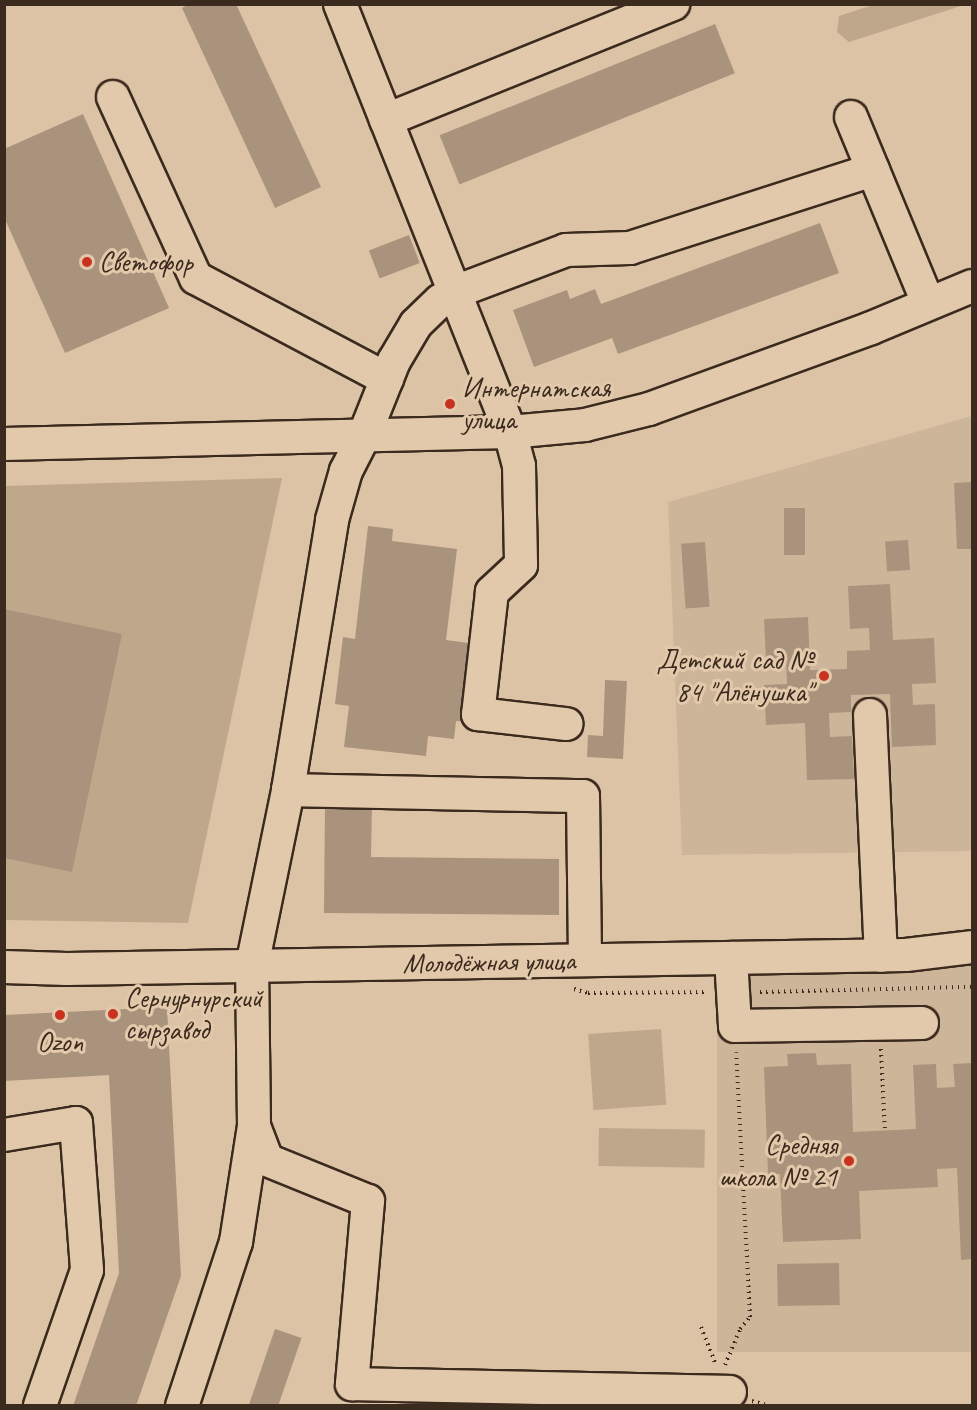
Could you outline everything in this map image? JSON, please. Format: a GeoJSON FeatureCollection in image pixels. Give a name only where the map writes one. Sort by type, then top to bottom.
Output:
{"type":"FeatureCollection","features":[{"type":"Feature","properties":{"kind":"street"},"geometry":{"type":"LineString","coordinates":[[340,4],[510,432],[519,466],[521,565],[492,592],[477,714],[566,724]]}},
{"type":"Feature","properties":{"kind":"street"},"geometry":{"type":"LineString","coordinates":[[386,120],[673,4]]}},
{"type":"Feature","properties":{"kind":"street"},"geometry":{"type":"LineString","coordinates":[[113,97],[196,278],[387,379]]}},
{"type":"Feature","properties":{"kind":"street"},"geometry":{"type":"LineString","coordinates":[[851,117],[928,303]]}},
{"type":"Feature","properties":{"kind":"street"},"geometry":{"type":"LineString","coordinates":[[183,1406],[236,1242],[254,1126],[252,966],[288,790],[332,520],[346,471],[364,436],[387,379],[416,324],[440,301],[455,292],[566,249],[630,248],[873,170]]}},
{"type":"Feature","properties":{"kind":"street"},"geometry":{"type":"LineString","coordinates":[[4,444],[510,432],[585,425],[649,409],[871,328],[972,286]]}},
{"type":"Feature","properties":{"kind":"street"},"geometry":{"type":"LineString","coordinates":[[870,715],[881,956]]}},
{"type":"Feature","properties":{"kind":"street"},"geometry":{"type":"LineString","coordinates":[[288,790],[584,796],[585,960]]}},
{"type":"Feature","properties":{"kind":"street","name":"Молодёжная улица"},"geometry":{"type":"LineString","coordinates":[[4,967],[252,966],[881,956],[972,947]]}},
{"type":"Feature","properties":{"kind":"street"},"geometry":{"type":"LineString","coordinates":[[731,958],[735,1026],[922,1023]]}},
{"type":"Feature","properties":{"kind":"street"},"geometry":{"type":"LineString","coordinates":[[4,1135],[76,1123],[87,1270],[40,1406]]}},
{"type":"Feature","properties":{"kind":"street"},"geometry":{"type":"LineString","coordinates":[[254,1126],[267,1160],[368,1201],[352,1384],[727,1381]]}},
{"type":"Feature","properties":{"kind":"path"},"geometry":{"type":"LineString","coordinates":[[727,1381],[740,1329],[750,1317],[735,1026]]}},
{"type":"Feature","properties":{"kind":"path"},"geometry":{"type":"LineString","coordinates":[[881,1037],[885,1131]]}},
{"type":"Feature","properties":{"kind":"shaded area"},"geometry":{"type":"Polygon","coordinates":[[[873,5],[964,5],[849,42],[837,32],[839,16],[873,5]]]}},
{"type":"Feature","properties":{"kind":"shaded area","name":"Детский сад № 84 \"Алёнушка\""},"geometry":{"type":"Polygon","coordinates":[[[972,416],[972,851],[682,855],[668,502],[972,416]]]}},
{"type":"Feature","properties":{"kind":"shaded area"},"geometry":{"type":"Polygon","coordinates":[[[282,478],[188,923],[5,920],[4,486],[282,478]]]}},
{"type":"Feature","properties":{"kind":"shaded area","name":"Средняя школа № 21"},"geometry":{"type":"Polygon","coordinates":[[[717,964],[971,964],[971,1352],[717,1352],[717,964]]]}},
{"type":"Feature","properties":{"kind":"shaded area"},"geometry":{"type":"Polygon","coordinates":[[[661,1029],[666,1105],[593,1110],[588,1034],[661,1029]]]}},
{"type":"Feature","properties":{"kind":"shaded area"},"geometry":{"type":"Polygon","coordinates":[[[599,1128],[705,1130],[704,1168],[598,1166],[599,1128]]]}},
{"type":"Feature","properties":{"kind":"building"},"geometry":{"type":"Polygon","coordinates":[[[189,4],[236,4],[321,187],[275,208],[182,8],[189,4]]]}},
{"type":"Feature","properties":{"kind":"building"},"geometry":{"type":"Polygon","coordinates":[[[715,24],[735,73],[459,184],[440,135],[715,24]]]}},
{"type":"Feature","properties":{"kind":"building","name":"Светофор"},"geometry":{"type":"Polygon","coordinates":[[[83,114],[169,308],[65,353],[4,217],[4,149],[83,114]]]}},
{"type":"Feature","properties":{"kind":"building"},"geometry":{"type":"Polygon","coordinates":[[[820,223],[839,273],[618,354],[612,338],[534,367],[513,310],[567,290],[570,299],[595,289],[601,304],[820,223]]]}},
{"type":"Feature","properties":{"kind":"building"},"geometry":{"type":"Polygon","coordinates":[[[409,235],[420,263],[380,278],[369,250],[409,235]]]}},
{"type":"Feature","properties":{"kind":"building"},"geometry":{"type":"Polygon","coordinates":[[[972,482],[972,549],[957,549],[954,483],[972,482]]]}},
{"type":"Feature","properties":{"kind":"building"},"geometry":{"type":"Polygon","coordinates":[[[784,508],[805,508],[805,555],[784,555],[784,508]]]}},
{"type":"Feature","properties":{"kind":"building"},"geometry":{"type":"Polygon","coordinates":[[[368,526],[393,529],[392,541],[457,549],[446,640],[476,644],[467,722],[456,721],[454,739],[428,736],[426,756],[344,747],[349,706],[335,704],[343,637],[355,639],[368,526]]]}},
{"type":"Feature","properties":{"kind":"building"},"geometry":{"type":"Polygon","coordinates":[[[908,540],[910,570],[887,572],[885,542],[908,540]]]}},
{"type":"Feature","properties":{"kind":"building"},"geometry":{"type":"Polygon","coordinates":[[[705,542],[710,607],[686,609],[681,544],[705,542]]]}},
{"type":"Feature","properties":{"kind":"building"},"geometry":{"type":"Polygon","coordinates":[[[890,584],[893,640],[934,638],[936,683],[912,684],[913,705],[935,704],[936,745],[892,747],[890,694],[851,695],[851,712],[829,713],[830,737],[852,736],[854,779],[807,780],[805,723],[766,725],[764,685],[787,684],[786,659],[766,660],[764,619],[808,617],[810,670],[847,669],[847,651],[870,650],[869,628],[850,629],[848,586],[890,584]]]}},
{"type":"Feature","properties":{"kind":"building"},"geometry":{"type":"Polygon","coordinates":[[[4,609],[122,634],[72,872],[4,858],[4,609]]]}},
{"type":"Feature","properties":{"kind":"building"},"geometry":{"type":"Polygon","coordinates":[[[605,680],[627,681],[623,759],[587,757],[588,735],[603,736],[605,680]]]}},
{"type":"Feature","properties":{"kind":"building"},"geometry":{"type":"Polygon","coordinates":[[[325,802],[372,803],[371,857],[559,859],[559,915],[324,913],[325,802]]]}},
{"type":"Feature","properties":{"kind":"building"},"geometry":{"type":"Polygon","coordinates":[[[167,1007],[181,1276],[136,1406],[73,1406],[119,1273],[109,1075],[4,1081],[4,1015],[167,1007]]]}},
{"type":"Feature","properties":{"kind":"building"},"geometry":{"type":"Polygon","coordinates":[[[816,1053],[817,1065],[851,1064],[853,1132],[916,1129],[913,1065],[936,1064],[937,1088],[955,1087],[953,1064],[972,1063],[972,1259],[961,1260],[957,1168],[937,1169],[938,1187],[859,1191],[861,1239],[783,1242],[780,1174],[768,1174],[764,1067],[788,1066],[787,1054],[816,1053]]]}},
{"type":"Feature","properties":{"kind":"building"},"geometry":{"type":"Polygon","coordinates":[[[839,1263],[840,1305],[778,1306],[777,1264],[839,1263]]]}},
{"type":"Feature","properties":{"kind":"building"},"geometry":{"type":"Polygon","coordinates":[[[275,1329],[301,1338],[278,1406],[249,1406],[275,1329]]]}},
{"type":"Feature","properties":{"kind":"place","name":"Светофор"},"geometry":{"type":"Point","coordinates":[87,262]}},
{"type":"Feature","properties":{"kind":"place","name":"Интернатская улица"},"geometry":{"type":"Point","coordinates":[450,404]}},
{"type":"Feature","properties":{"kind":"place","name":"Детский сад № 84 \"Алёнушка\""},"geometry":{"type":"Point","coordinates":[824,676]}},
{"type":"Feature","properties":{"kind":"place","name":"Сернурнурский сырзавод"},"geometry":{"type":"Point","coordinates":[113,1014]}},
{"type":"Feature","properties":{"kind":"place","name":"Ozon"},"geometry":{"type":"Point","coordinates":[60,1015]}},
{"type":"Feature","properties":{"kind":"place","name":"Средняя школа № 21"},"geometry":{"type":"Point","coordinates":[849,1161]}}]}
